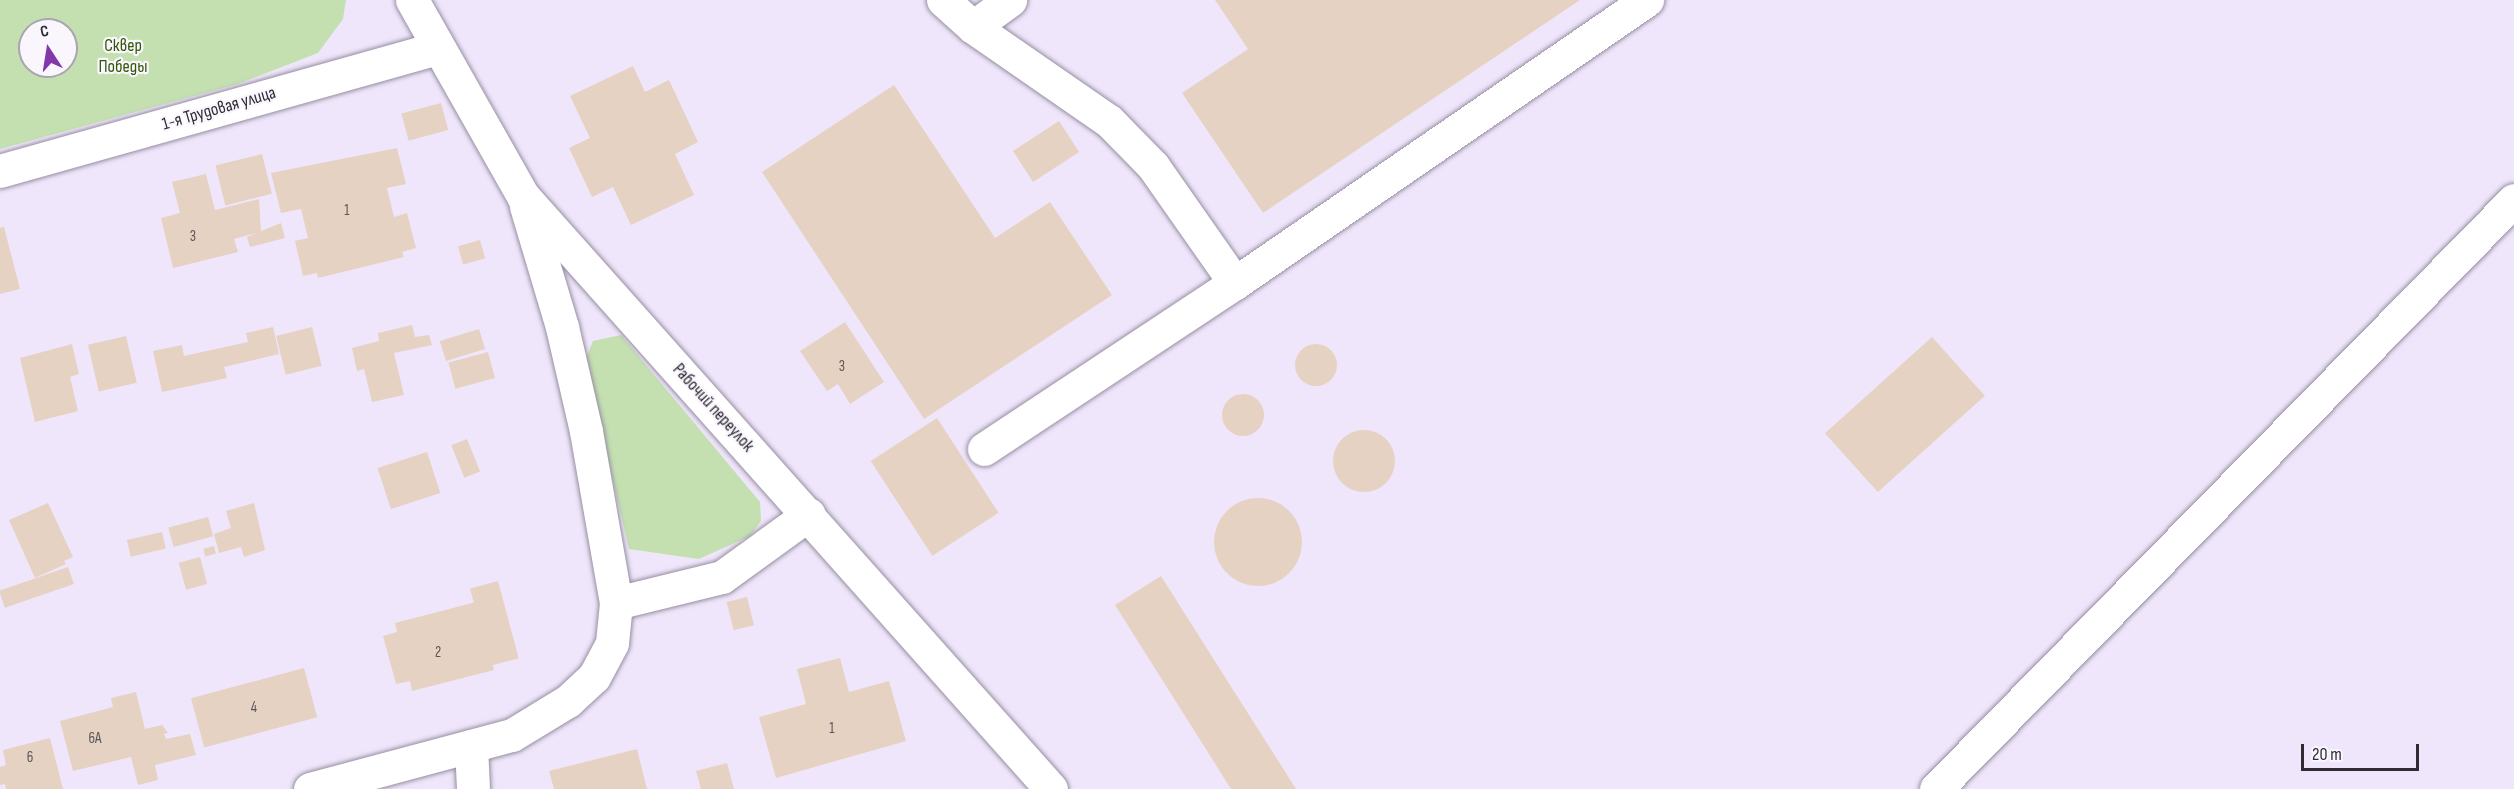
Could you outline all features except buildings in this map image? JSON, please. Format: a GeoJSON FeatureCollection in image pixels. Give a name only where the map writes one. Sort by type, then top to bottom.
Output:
{"type":"FeatureCollection","features":[{"type":"Feature","properties":{"kind":"street","name":"Рабочий переулок"},"geometry":{"type":"LineString","coordinates":[[412,0],[524,196],[1051,789]]}},
{"type":"Feature","properties":{"kind":"street"},"geometry":{"type":"LineString","coordinates":[[944,0],[973,27],[1109,121],[1154,166],[1234,283]]}},
{"type":"Feature","properties":{"kind":"street"},"geometry":{"type":"LineString","coordinates":[[973,27],[1010,0]]}},
{"type":"Feature","properties":{"kind":"street"},"geometry":{"type":"LineString","coordinates":[[984,449],[1234,283],[1647,0]]}},
{"type":"Feature","properties":{"kind":"street","name":"1-я Трудовая улица"},"geometry":{"type":"LineString","coordinates":[[0,171],[438,48]]}},
{"type":"Feature","properties":{"kind":"street"},"geometry":{"type":"LineString","coordinates":[[310,789],[512,735],[568,701],[594,677],[612,643],[616,603],[586,431],[562,327],[524,196]]}},
{"type":"Feature","properties":{"kind":"street"},"geometry":{"type":"LineString","coordinates":[[1936,789],[2514,200]]}},
{"type":"Feature","properties":{"kind":"street"},"geometry":{"type":"LineString","coordinates":[[616,603],[722,577],[809,514]]}},
{"type":"Feature","properties":{"kind":"street"},"geometry":{"type":"LineString","coordinates":[[471,746],[473,789]]}},
{"type":"Feature","properties":{"kind":"green space","name":"Сквер Победы"},"geometry":{"type":"Polygon","coordinates":[[[0,0],[346,0],[343,19],[318,53],[238,84],[0,149],[0,0]]]}},
{"type":"Feature","properties":{"kind":"green space"},"geometry":{"type":"Polygon","coordinates":[[[621,335],[760,502],[761,521],[750,536],[699,559],[629,549],[585,361],[593,341],[621,335]]]}}]}
